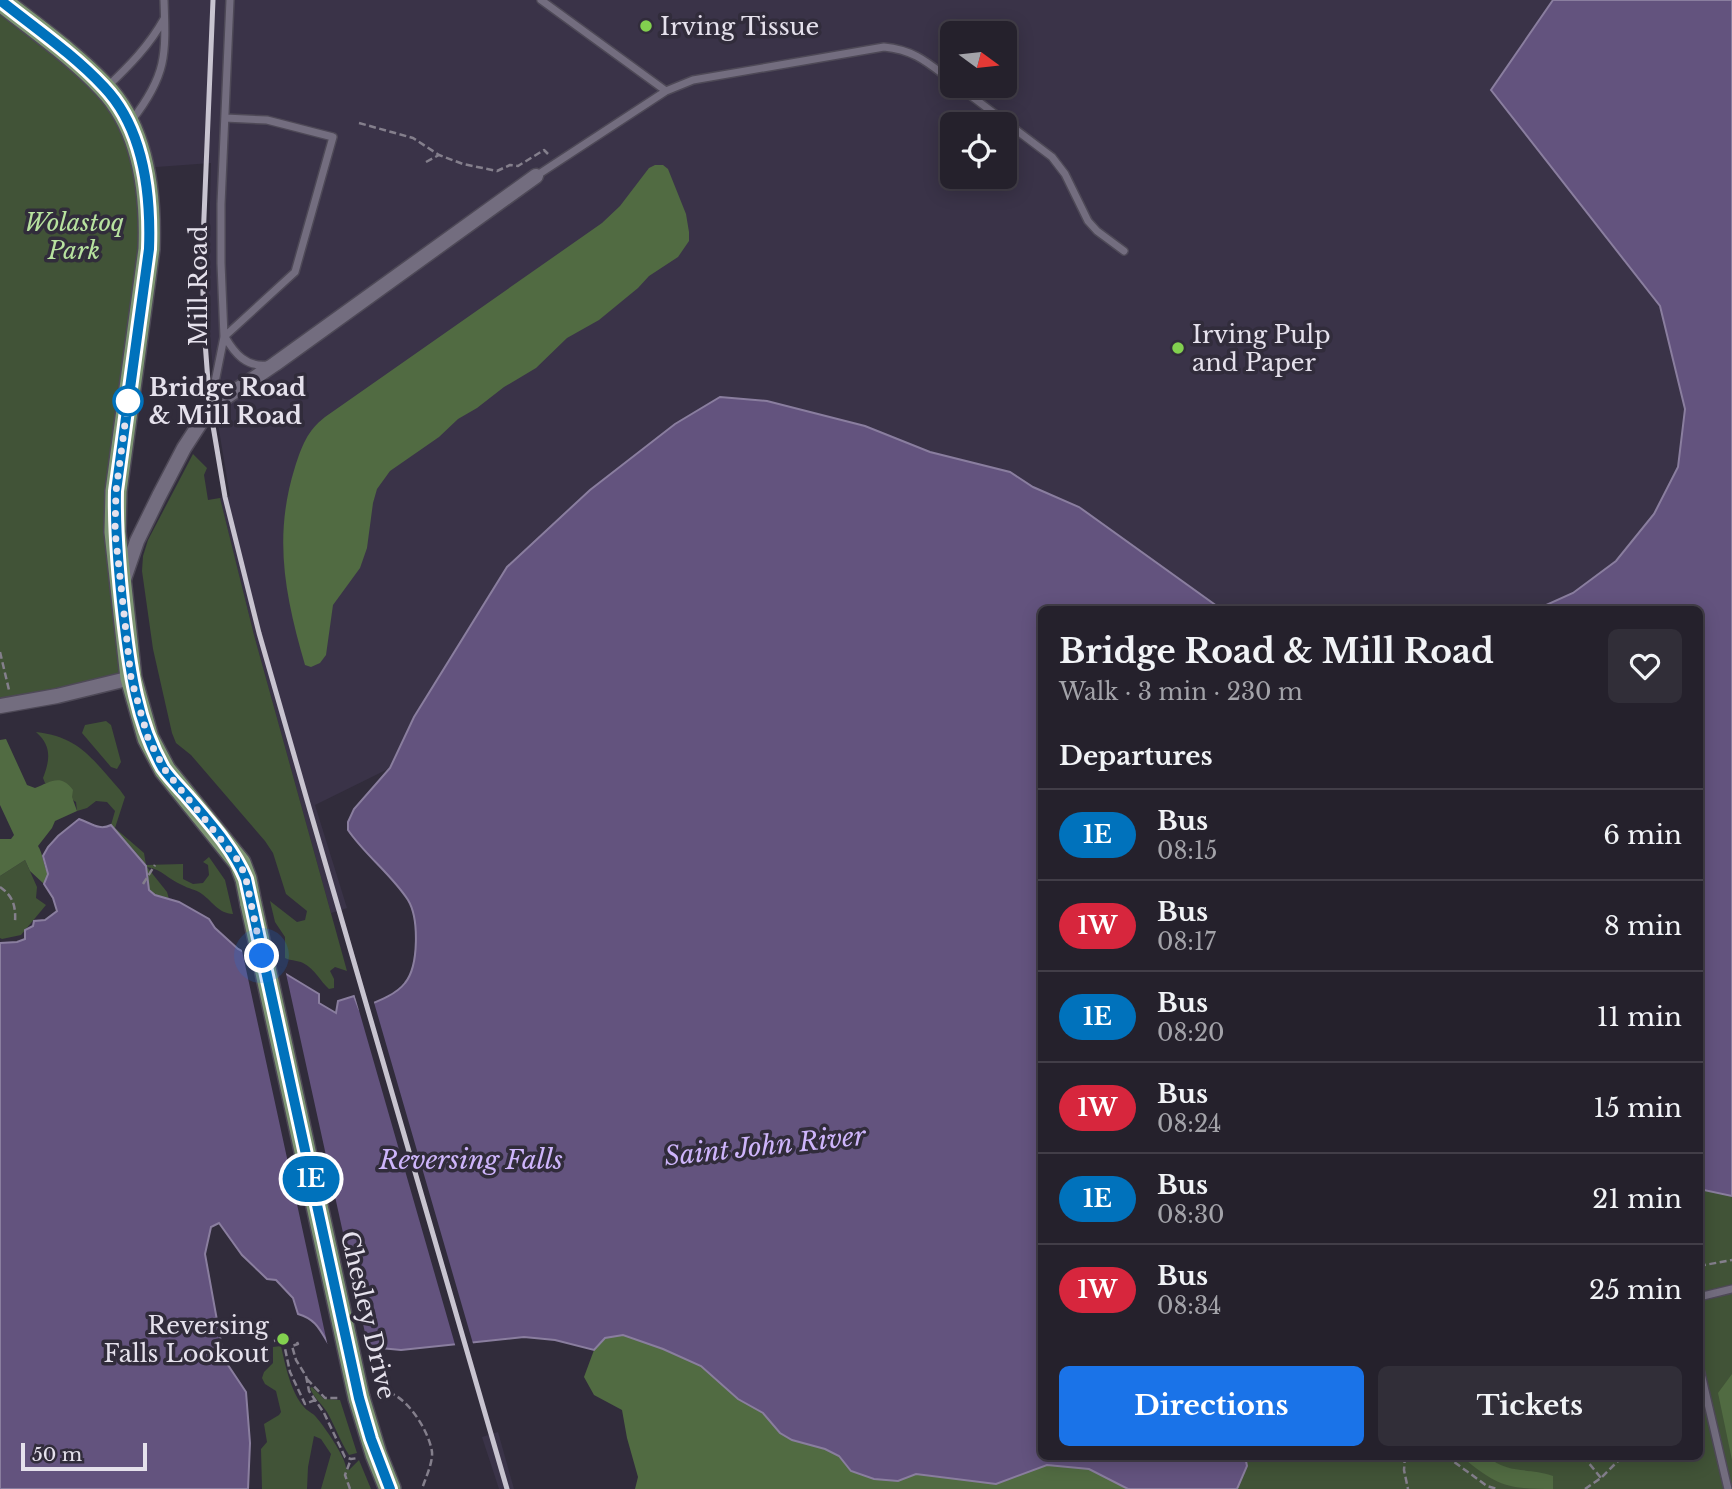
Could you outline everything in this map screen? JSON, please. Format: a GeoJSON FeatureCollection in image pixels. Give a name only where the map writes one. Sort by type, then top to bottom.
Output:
{"type":"FeatureCollection","features":[{"type":"Feature","properties":{"kind":"main road","name":"Chesley Drive"},"geometry":{"type":"LineString","coordinates":[[0,1],[65,51],[106,88],[129,124],[144,168],[150,221],[143,297],[116,491],[115,531],[131,678],[148,738],[165,770],[240,863],[246,879],[359,1398],[390,1489]]}},
{"type":"Feature","properties":{"kind":"street"},"geometry":{"type":"LineString","coordinates":[[210,408],[536,176]]}},
{"type":"Feature","properties":{"kind":"street","name":"Mill Road"},"geometry":{"type":"LineString","coordinates":[[120,591],[137,541],[184,448],[210,408]]}},
{"type":"Feature","properties":{"kind":"street"},"geometry":{"type":"LineString","coordinates":[[0,706],[57,696],[131,678]]}},
{"type":"Feature","properties":{"kind":"lane"},"geometry":{"type":"LineString","coordinates":[[129,124],[149,98],[160,76],[163,61],[164,0]]}},
{"type":"Feature","properties":{"kind":"lane","name":"Mill Road"},"geometry":{"type":"LineString","coordinates":[[210,408],[224,337],[221,251],[230,0]]}},
{"type":"Feature","properties":{"kind":"lane"},"geometry":{"type":"LineString","coordinates":[[541,0],[666,91]]}},
{"type":"Feature","properties":{"kind":"lane"},"geometry":{"type":"LineString","coordinates":[[106,88],[138,57],[165,18]]}},
{"type":"Feature","properties":{"kind":"lane"},"geometry":{"type":"LineString","coordinates":[[536,176],[666,91],[693,80],[884,47],[919,56],[940,72]]}},
{"type":"Feature","properties":{"kind":"lane"},"geometry":{"type":"LineString","coordinates":[[974,98],[1052,157],[1065,174],[1088,221],[1124,251]]}},
{"type":"Feature","properties":{"kind":"lane"},"geometry":{"type":"LineString","coordinates":[[225,118],[274,122],[333,137],[295,272],[224,337],[235,353],[248,363],[258,366],[275,364]]}},
{"type":"Feature","properties":{"kind":"lane"},"geometry":{"type":"LineString","coordinates":[[1703,1296],[1732,1289]]}},
{"type":"Feature","properties":{"kind":"lane"},"geometry":{"type":"LineString","coordinates":[[1703,1382],[1728,1489]]}},
{"type":"Feature","properties":{"kind":"path"},"geometry":{"type":"LineString","coordinates":[[359,122],[413,138],[439,155],[463,164],[497,171],[509,165],[518,166],[544,150],[557,162]]}},
{"type":"Feature","properties":{"kind":"path"},"geometry":{"type":"LineString","coordinates":[[426,162],[439,155]]}},
{"type":"Feature","properties":{"kind":"path"},"geometry":{"type":"LineString","coordinates":[[0,652],[8,687]]}},
{"type":"Feature","properties":{"kind":"path"},"geometry":{"type":"LineString","coordinates":[[143,884],[155,865]]}},
{"type":"Feature","properties":{"kind":"path"},"geometry":{"type":"LineString","coordinates":[[0,887],[12,900],[15,922]]}},
{"type":"Feature","properties":{"kind":"path"},"geometry":{"type":"LineString","coordinates":[[1703,1265],[1732,1260]]}},
{"type":"Feature","properties":{"kind":"path"},"geometry":{"type":"LineString","coordinates":[[274,1341],[290,1337]]}},
{"type":"Feature","properties":{"kind":"path"},"geometry":{"type":"LineString","coordinates":[[283,1339],[290,1372],[305,1404],[315,1400]]}},
{"type":"Feature","properties":{"kind":"path"},"geometry":{"type":"LineString","coordinates":[[298,1343],[292,1346],[296,1360],[306,1376],[309,1391],[324,1413],[343,1453],[351,1460]]}},
{"type":"Feature","properties":{"kind":"path"},"geometry":{"type":"LineString","coordinates":[[351,1460],[376,1454]]}},
{"type":"Feature","properties":{"kind":"path"},"geometry":{"type":"LineString","coordinates":[[350,1489],[345,1475],[351,1460]]}},
{"type":"Feature","properties":{"kind":"path"},"geometry":{"type":"LineString","coordinates":[[1405,1460],[1408,1489]]}},
{"type":"Feature","properties":{"kind":"path"},"geometry":{"type":"LineString","coordinates":[[1451,1460],[1487,1486],[1497,1489]]}},
{"type":"Feature","properties":{"kind":"path"},"geometry":{"type":"LineString","coordinates":[[1586,1460],[1601,1478]]}},
{"type":"Feature","properties":{"kind":"path"},"geometry":{"type":"LineString","coordinates":[[1585,1489],[1619,1460]]}},
{"type":"Feature","properties":{"kind":"shaded area","name":"Irving Pulp and Paper"},"geometry":{"type":"Polygon","coordinates":[[[0,0],[1553,0],[1492,91],[1660,307],[1685,409],[1678,467],[1654,514],[1616,561],[1573,593],[1545,606],[1217,606],[1079,507],[1033,487],[1010,472],[930,452],[865,426],[767,401],[720,397],[675,424],[590,490],[507,567],[414,717],[390,768],[315,805],[347,908],[331,913],[254,635],[220,498],[230,496],[218,424],[208,280],[211,163],[143,168],[0,0]]]}},
{"type":"Feature","properties":{"kind":"shaded area"},"geometry":{"type":"Polygon","coordinates":[[[498,1432],[514,1489],[499,1489],[482,1437],[498,1432]]]}},
{"type":"Feature","properties":{"kind":"green space","name":"Wolastoq Park"},"geometry":{"type":"Polygon","coordinates":[[[0,0],[106,88],[148,192],[116,491],[131,678],[0,706],[0,0]]]}},
{"type":"Feature","properties":{"kind":"green space"},"geometry":{"type":"Polygon","coordinates":[[[663,165],[668,169],[686,214],[689,241],[678,257],[649,276],[599,320],[567,338],[536,368],[458,419],[439,437],[390,471],[377,489],[367,548],[360,568],[333,605],[326,655],[320,663],[311,667],[305,665],[287,590],[283,542],[288,493],[309,433],[325,417],[602,223],[620,206],[649,168],[663,165]]]}},
{"type":"Feature","properties":{"kind":"green space"},"geometry":{"type":"Polygon","coordinates":[[[193,454],[207,468],[204,475],[208,500],[220,498],[254,635],[347,971],[335,967],[330,971],[334,988],[329,989],[301,962],[285,958],[285,937],[275,922],[270,901],[297,922],[305,920],[307,911],[286,894],[273,853],[265,841],[191,755],[176,743],[172,733],[153,649],[142,571],[143,556],[148,540],[193,454]]]}},
{"type":"Feature","properties":{"kind":"green space"},"geometry":{"type":"Polygon","coordinates":[[[106,721],[111,725],[121,762],[117,769],[111,767],[82,733],[85,725],[106,721]]]}},
{"type":"Feature","properties":{"kind":"green space"},"geometry":{"type":"Polygon","coordinates":[[[36,732],[75,744],[93,759],[120,790],[125,797],[115,828],[144,853],[146,865],[183,864],[183,879],[193,884],[203,883],[209,875],[208,865],[203,862],[209,857],[225,880],[233,914],[220,910],[199,892],[147,867],[167,892],[169,899],[159,898],[149,890],[144,865],[139,856],[111,825],[115,811],[107,802],[96,801],[77,811],[76,802],[45,783],[43,778],[47,765],[47,748],[36,732]]]}},
{"type":"Feature","properties":{"kind":"green space"},"geometry":{"type":"Polygon","coordinates":[[[6,739],[27,785],[35,788],[60,780],[73,790],[72,797],[77,811],[55,821],[38,846],[48,874],[44,884],[30,871],[25,860],[0,876],[0,839],[11,839],[14,835],[0,805],[0,740],[6,739]]]}},
{"type":"Feature","properties":{"kind":"green space"},"geometry":{"type":"Polygon","coordinates":[[[25,860],[37,887],[36,898],[46,905],[21,935],[2,939],[0,876],[25,860]]]}},
{"type":"Feature","properties":{"kind":"green space"},"geometry":{"type":"Polygon","coordinates":[[[1703,1190],[1732,1196],[1732,1489],[1237,1489],[1247,1466],[1246,1460],[1703,1460],[1703,1190]]]}},
{"type":"Feature","properties":{"kind":"green space"},"geometry":{"type":"Polygon","coordinates":[[[622,1335],[701,1366],[738,1399],[763,1413],[780,1433],[792,1440],[826,1449],[839,1456],[851,1471],[874,1479],[898,1481],[916,1474],[996,1484],[1046,1465],[1089,1469],[1128,1489],[635,1489],[638,1477],[622,1410],[594,1395],[584,1377],[594,1350],[605,1338],[622,1335]]]}},
{"type":"Feature","properties":{"kind":"green space"},"geometry":{"type":"Polygon","coordinates":[[[281,1346],[289,1378],[299,1401],[316,1417],[329,1435],[343,1458],[346,1469],[349,1470],[359,1460],[371,1489],[321,1489],[331,1454],[321,1439],[314,1436],[307,1489],[262,1489],[261,1449],[267,1442],[264,1424],[281,1412],[276,1391],[265,1384],[262,1378],[273,1363],[273,1347],[281,1346]]]}},
{"type":"Feature","properties":{"kind":"green space"},"geometry":{"type":"Polygon","coordinates":[[[1732,1374],[1732,1460],[1718,1393],[1732,1374]]]}},
{"type":"Feature","properties":{"kind":"green space"},"geometry":{"type":"Polygon","coordinates":[[[312,1387],[324,1399],[340,1400],[357,1453],[349,1455],[327,1412],[312,1392],[312,1387]]]}},
{"type":"Feature","properties":{"kind":"green space"},"geometry":{"type":"Polygon","coordinates":[[[1466,1460],[1492,1460],[1503,1466],[1553,1476],[1553,1489],[1503,1484],[1466,1460]]]}},
{"type":"Feature","properties":{"kind":"water"},"geometry":{"type":"Polygon","coordinates":[[[1553,0],[1732,0],[1732,1196],[1703,1190],[1703,606],[1545,606],[1573,593],[1616,561],[1654,514],[1678,467],[1685,409],[1660,306],[1491,90],[1553,0]]]}},
{"type":"Feature","properties":{"kind":"water"},"geometry":{"type":"Polygon","coordinates":[[[720,397],[767,401],[865,426],[930,452],[1010,472],[1033,487],[1079,507],[1217,606],[1038,606],[1038,1460],[1246,1460],[1247,1466],[1237,1489],[1128,1489],[1089,1469],[1047,1465],[996,1484],[916,1474],[898,1481],[874,1479],[851,1471],[839,1456],[825,1449],[792,1440],[780,1433],[763,1413],[738,1399],[701,1366],[623,1335],[605,1338],[594,1350],[555,1340],[524,1337],[401,1350],[328,1343],[313,1321],[298,1314],[293,1298],[276,1280],[267,1279],[242,1255],[219,1223],[211,1227],[205,1254],[224,1359],[246,1392],[250,1443],[248,1489],[0,1489],[0,943],[25,939],[25,930],[33,926],[34,921],[45,920],[57,911],[44,884],[48,874],[43,856],[48,847],[79,819],[99,827],[111,825],[146,866],[149,890],[155,895],[179,902],[209,919],[238,949],[319,994],[319,1003],[336,1013],[338,1001],[354,996],[359,1009],[396,992],[405,983],[413,965],[416,930],[412,908],[401,891],[348,830],[348,822],[354,809],[390,768],[414,717],[507,567],[590,490],[675,424],[720,397]]]}},
{"type":"Feature","properties":{"kind":"pier"},"geometry":{"type":"Polygon","coordinates":[[[241,946],[285,969],[369,1351],[328,1347],[241,946]]]}},
{"type":"Feature","properties":{"kind":"pier"},"geometry":{"type":"Polygon","coordinates":[[[354,993],[358,995],[360,1005],[373,999],[474,1347],[456,1348],[354,993]]]}},
{"type":"Feature","properties":{"kind":"railway"},"geometry":{"type":"LineString","coordinates":[[213,0],[203,241],[203,315],[210,408],[225,497],[259,633],[507,1489]]}},
{"type":"Feature","properties":{"kind":"bus line","name":"1E"},"geometry":{"type":"LineString","coordinates":[[0,0],[65,51],[106,88],[129,124],[144,168],[150,221],[149,249],[116,491],[115,531],[131,678],[148,738],[165,770],[240,863],[246,879],[359,1398],[390,1489]]}},
{"type":"Feature","properties":{"kind":"place","name":"Irving Tissue"},"geometry":{"type":"Point","coordinates":[646,26]}},
{"type":"Feature","properties":{"kind":"place","name":"Irving Pulp and Paper"},"geometry":{"type":"Point","coordinates":[1178,348]}},
{"type":"Feature","properties":{"kind":"place","name":"Bridge Road & Mill Road"},"geometry":{"type":"Point","coordinates":[128,401]}},
{"type":"Feature","properties":{"kind":"place","name":"Reversing Falls Lookout"},"geometry":{"type":"Point","coordinates":[283,1339]}},
{"type":"Feature","properties":{"kind":"route"},"geometry":{"type":"LineString","coordinates":[[128,401],[116,491],[115,531],[131,678],[148,738],[165,770],[240,863],[246,879],[262,956]]}},
{"type":"Feature","properties":{"kind":"water label","name":"Saint John River"},"geometry":{"type":"Point","coordinates":[765,1146]}},
{"type":"Feature","properties":{"kind":"water label","name":"Reversing Falls"},"geometry":{"type":"Point","coordinates":[471,1160]}}]}
